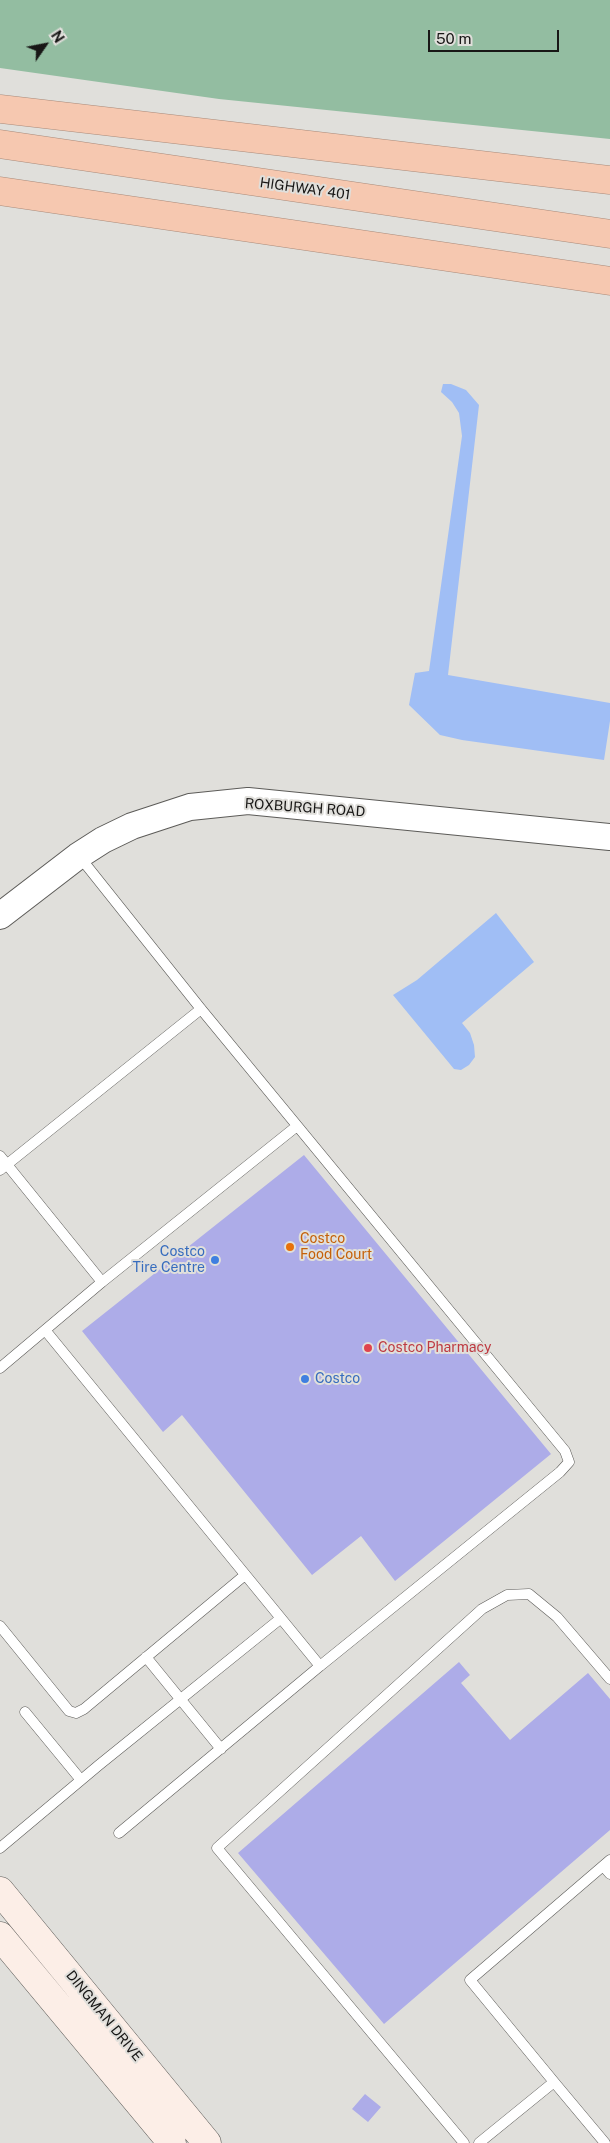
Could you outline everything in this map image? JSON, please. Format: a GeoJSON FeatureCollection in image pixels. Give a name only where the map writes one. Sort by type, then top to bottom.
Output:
{"type":"FeatureCollection","features":[{"type":"Feature","properties":{"kind":"highway"},"geometry":{"type":"LineString","coordinates":[[0,108],[610,180]]}},
{"type":"Feature","properties":{"kind":"highway","name":"HIGHWAY 401"},"geometry":{"type":"LineString","coordinates":[[0,144],[610,234]]}},
{"type":"Feature","properties":{"kind":"highway"},"geometry":{"type":"LineString","coordinates":[[0,191],[610,281]]}},
{"type":"Feature","properties":{"kind":"main road","name":"DINGMAN DRIVE"},"geometry":{"type":"LineString","coordinates":[[0,1891],[207,2143]]}},
{"type":"Feature","properties":{"kind":"main road","name":"DINGMAN DRIVE"},"geometry":{"type":"LineString","coordinates":[[0,1936],[172,2143]]}},
{"type":"Feature","properties":{"kind":"street","name":"ROXBURGH ROAD"},"geometry":{"type":"LineString","coordinates":[[0,916],[78,856],[103,840],[132,826],[190,807],[248,801],[610,837]]}},
{"type":"Feature","properties":{"kind":"lane"},"geometry":{"type":"LineString","coordinates":[[78,856],[201,1009],[565,1451],[569,1462],[560,1472],[320,1666],[119,1833]]}},
{"type":"Feature","properties":{"kind":"lane"},"geometry":{"type":"LineString","coordinates":[[102,1282],[2,1163],[201,1009]]}},
{"type":"Feature","properties":{"kind":"lane"},"geometry":{"type":"LineString","coordinates":[[0,1368],[102,1282],[297,1126]]}},
{"type":"Feature","properties":{"kind":"lane"},"geometry":{"type":"LineString","coordinates":[[45,1330],[320,1666]]}},
{"type":"Feature","properties":{"kind":"lane"},"geometry":{"type":"LineString","coordinates":[[0,1626],[69,1711],[76,1713],[84,1709],[245,1575]]}},
{"type":"Feature","properties":{"kind":"lane"},"geometry":{"type":"LineString","coordinates":[[464,2143],[217,1848],[482,1608],[507,1595],[529,1594],[557,1617],[610,1679]]}},
{"type":"Feature","properties":{"kind":"lane"},"geometry":{"type":"LineString","coordinates":[[0,1848],[280,1619]]}},
{"type":"Feature","properties":{"kind":"lane"},"geometry":{"type":"LineString","coordinates":[[146,1657],[221,1750]]}},
{"type":"Feature","properties":{"kind":"lane"},"geometry":{"type":"LineString","coordinates":[[26,1712],[82,1780]]}},
{"type":"Feature","properties":{"kind":"lane"},"geometry":{"type":"LineString","coordinates":[[605,2143],[470,1980],[608,1867]]}},
{"type":"Feature","properties":{"kind":"lane"},"geometry":{"type":"LineString","coordinates":[[479,2143],[554,2082]]}},
{"type":"Feature","properties":{"kind":"green space"},"geometry":{"type":"Polygon","coordinates":[[[0,0],[610,0],[610,139],[219,99],[0,68],[0,0]]]}},
{"type":"Feature","properties":{"kind":"water"},"geometry":{"type":"Polygon","coordinates":[[[443,384],[451,384],[466,390],[479,405],[448,675],[610,703],[610,721],[604,760],[462,740],[440,735],[409,705],[415,673],[429,671],[462,436],[459,413],[452,402],[441,392],[443,384]]]}},
{"type":"Feature","properties":{"kind":"water"},"geometry":{"type":"Polygon","coordinates":[[[496,913],[534,962],[462,1023],[470,1033],[475,1057],[469,1065],[461,1070],[454,1069],[393,995],[417,980],[496,913]]]}},
{"type":"Feature","properties":{"kind":"building","name":"Costco"},"geometry":{"type":"Polygon","coordinates":[[[304,1155],[551,1454],[395,1581],[361,1536],[312,1575],[182,1415],[163,1432],[82,1331],[304,1155]]]}},
{"type":"Feature","properties":{"kind":"building"},"geometry":{"type":"Polygon","coordinates":[[[459,1662],[470,1675],[461,1683],[510,1740],[588,1673],[610,1699],[610,1830],[384,2024],[238,1853],[459,1662]]]}},
{"type":"Feature","properties":{"kind":"building"},"geometry":{"type":"Polygon","coordinates":[[[365,2094],[381,2107],[368,2122],[352,2109],[365,2094]]]}},
{"type":"Feature","properties":{"kind":"place","name":"Costco Food Court"},"geometry":{"type":"Point","coordinates":[290,1247]}},
{"type":"Feature","properties":{"kind":"place","name":"Costco Tire Centre"},"geometry":{"type":"Point","coordinates":[215,1260]}},
{"type":"Feature","properties":{"kind":"place","name":"Costco Pharmacy"},"geometry":{"type":"Point","coordinates":[368,1348]}},
{"type":"Feature","properties":{"kind":"place","name":"Costco"},"geometry":{"type":"Point","coordinates":[305,1379]}}]}
